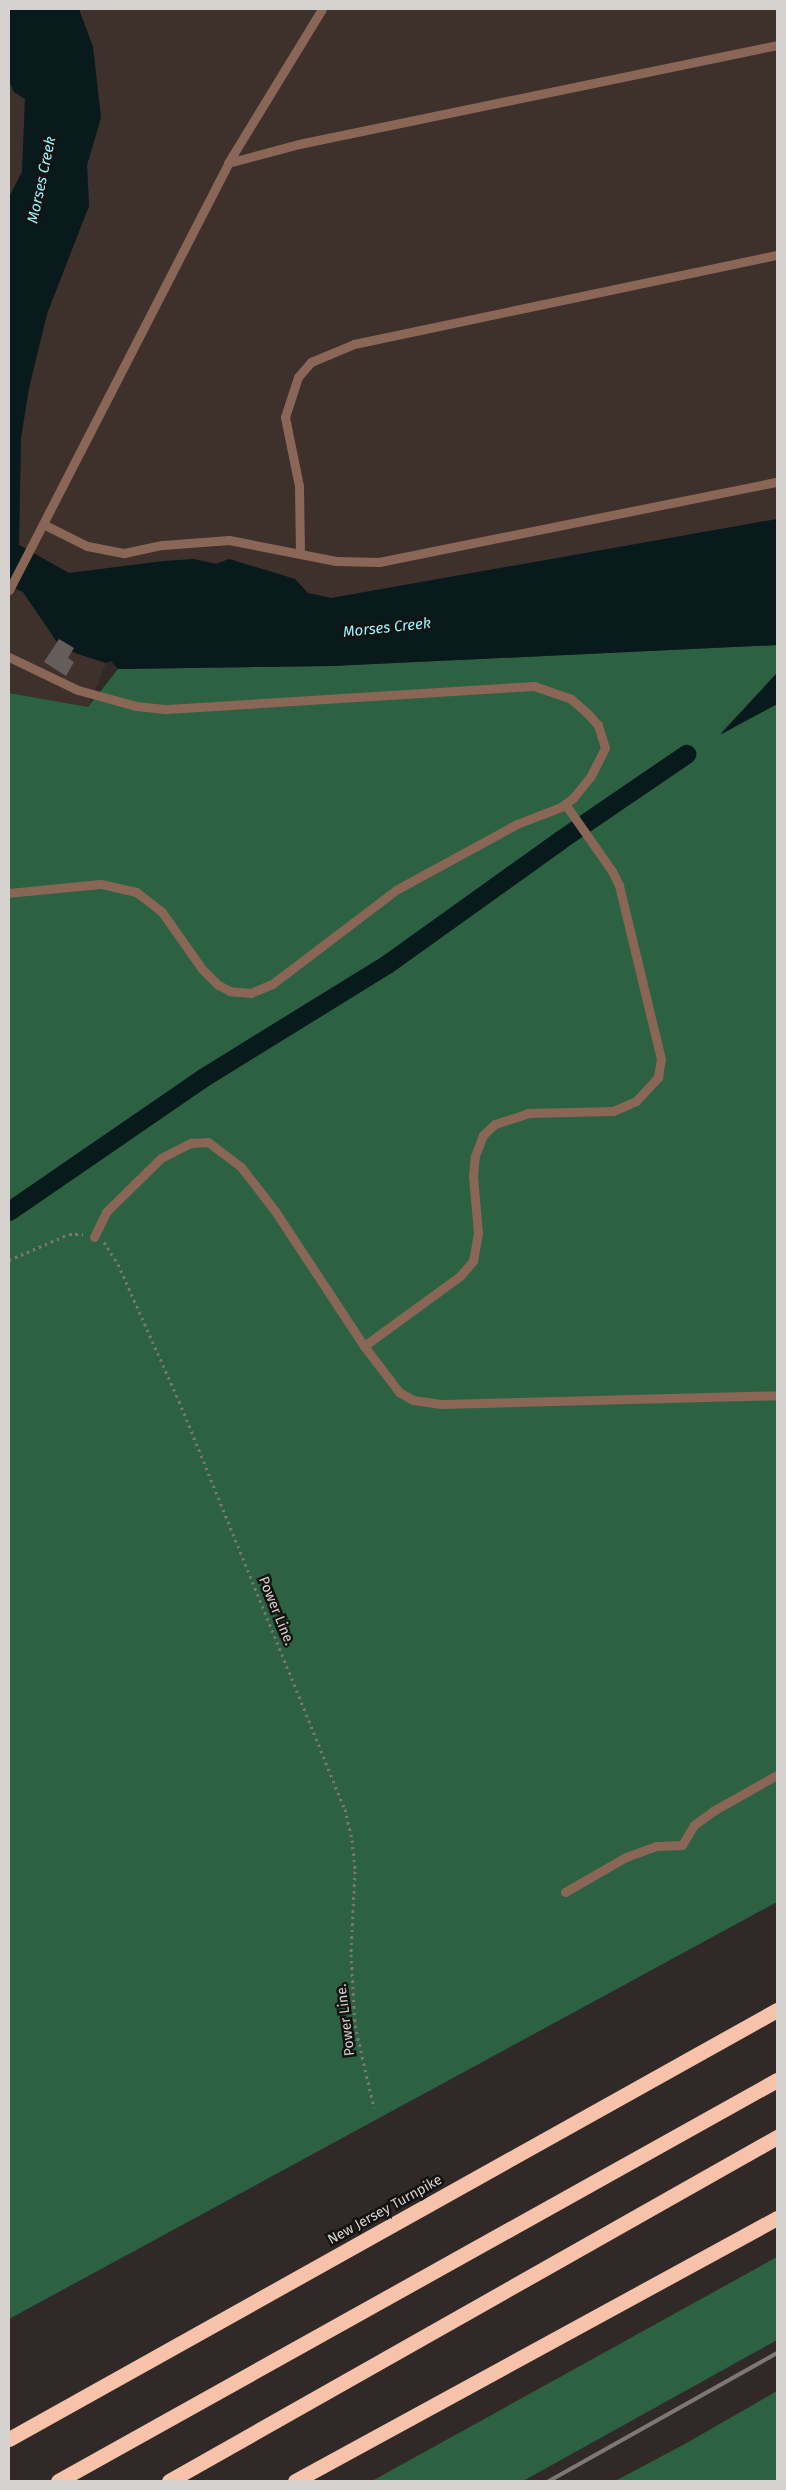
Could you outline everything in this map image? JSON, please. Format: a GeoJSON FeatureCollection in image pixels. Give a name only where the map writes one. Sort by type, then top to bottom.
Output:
{"type":"FeatureCollection","features":[{"type":"Feature","properties":{"kind":"highway","name":"New Jersey Turnpike"},"geometry":{"type":"LineString","coordinates":[[9,2439],[777,2010]]}},
{"type":"Feature","properties":{"kind":"highway"},"geometry":{"type":"LineString","coordinates":[[58,2481],[777,2080]]}},
{"type":"Feature","properties":{"kind":"highway"},"geometry":{"type":"LineString","coordinates":[[170,2481],[777,2137]]}},
{"type":"Feature","properties":{"kind":"highway"},"geometry":{"type":"LineString","coordinates":[[295,2481],[777,2218]]}},
{"type":"Feature","properties":{"kind":"lane"},"geometry":{"type":"LineString","coordinates":[[9,590],[228,163],[322,9]]}},
{"type":"Feature","properties":{"kind":"lane"},"geometry":{"type":"LineString","coordinates":[[228,163],[300,144],[777,45]]}},
{"type":"Feature","properties":{"kind":"lane"},"geometry":{"type":"LineString","coordinates":[[300,552],[299,486],[285,417],[294,384],[311,362],[354,344],[777,255]]}},
{"type":"Feature","properties":{"kind":"lane"},"geometry":{"type":"LineString","coordinates":[[43,524],[88,546],[124,553],[163,545],[229,540],[300,552],[336,561],[379,562],[777,482]]}},
{"type":"Feature","properties":{"kind":"lane"},"geometry":{"type":"LineString","coordinates":[[9,657],[78,690],[136,706],[167,709],[534,686],[571,699],[598,725],[603,736],[605,748],[599,763],[573,798],[565,804],[517,824],[396,890],[272,984],[251,993],[230,991],[218,985],[202,969],[162,912],[136,892],[100,884],[9,893]]}},
{"type":"Feature","properties":{"kind":"lane"},"geometry":{"type":"LineString","coordinates":[[364,1346],[460,1276],[473,1261],[478,1233],[474,1177],[475,1156],[483,1136],[495,1124],[528,1113],[613,1111],[636,1101],[658,1077],[662,1059],[619,885],[612,871],[565,804]]}},
{"type":"Feature","properties":{"kind":"lane"},"geometry":{"type":"LineString","coordinates":[[94,1237],[106,1212],[161,1158],[191,1143],[208,1142],[225,1152],[247,1174],[364,1346],[400,1392],[425,1403],[777,1395]]}},
{"type":"Feature","properties":{"kind":"lane"},"geometry":{"type":"LineString","coordinates":[[565,1892],[626,1857],[656,1846],[682,1845],[694,1825],[713,1811],[777,1775]]}},
{"type":"Feature","properties":{"kind":"path"},"geometry":{"type":"LineString","coordinates":[[9,1260],[69,1234],[94,1237]]}},
{"type":"Feature","properties":{"kind":"path","name":"Power Line."},"geometry":{"type":"LineString","coordinates":[[94,1237],[108,1244],[179,1401],[345,1809],[355,1871],[352,1954],[355,2025],[374,2108]]}},
{"type":"Feature","properties":{"kind":"shaded area"},"geometry":{"type":"Polygon","coordinates":[[[79,9],[777,9],[777,519],[331,598],[308,593],[295,579],[229,559],[216,564],[194,559],[69,573],[19,545],[21,438],[29,388],[47,314],[89,206],[87,165],[101,118],[93,47],[79,9]]]}},
{"type":"Feature","properties":{"kind":"shaded area"},"geometry":{"type":"Polygon","coordinates":[[[9,81],[14,92],[25,99],[22,172],[9,197],[9,81]]]}},
{"type":"Feature","properties":{"kind":"shaded area"},"geometry":{"type":"Polygon","coordinates":[[[9,586],[23,592],[57,642],[75,653],[106,663],[88,707],[9,693],[9,586]]]}},
{"type":"Feature","properties":{"kind":"green space"},"geometry":{"type":"Polygon","coordinates":[[[777,645],[777,673],[721,733],[777,704],[777,1902],[9,2319],[9,693],[88,707],[118,669],[331,666],[777,645]]]}},
{"type":"Feature","properties":{"kind":"green space"},"geometry":{"type":"Polygon","coordinates":[[[777,2257],[777,2340],[523,2481],[372,2481],[777,2257]]]}},
{"type":"Feature","properties":{"kind":"green space"},"geometry":{"type":"Polygon","coordinates":[[[777,2391],[777,2481],[615,2481],[683,2445],[777,2391]]]}},
{"type":"Feature","properties":{"kind":"water","name":"Morses Creek"},"geometry":{"type":"Polygon","coordinates":[[[9,9],[79,9],[93,47],[101,118],[87,165],[89,206],[47,314],[29,388],[21,438],[19,545],[69,573],[194,559],[216,564],[229,559],[295,579],[308,593],[331,598],[777,519],[777,645],[331,666],[118,669],[111,661],[106,663],[75,653],[57,642],[23,592],[9,586],[9,197],[22,172],[25,99],[14,92],[9,81],[9,9]]]}},
{"type":"Feature","properties":{"kind":"water"},"geometry":{"type":"Polygon","coordinates":[[[777,673],[777,704],[720,735],[777,673]]]}},
{"type":"Feature","properties":{"kind":"building"},"geometry":{"type":"Polygon","coordinates":[[[59,639],[74,648],[68,658],[74,662],[66,676],[44,662],[59,639]]]}},
{"type":"Feature","properties":{"kind":"waterway"},"geometry":{"type":"LineString","coordinates":[[9,1211],[204,1077],[387,964],[560,840],[686,754]]}},
{"type":"Feature","properties":{"kind":"railway"},"geometry":{"type":"LineString","coordinates":[[549,2481],[777,2353]]}}]}
